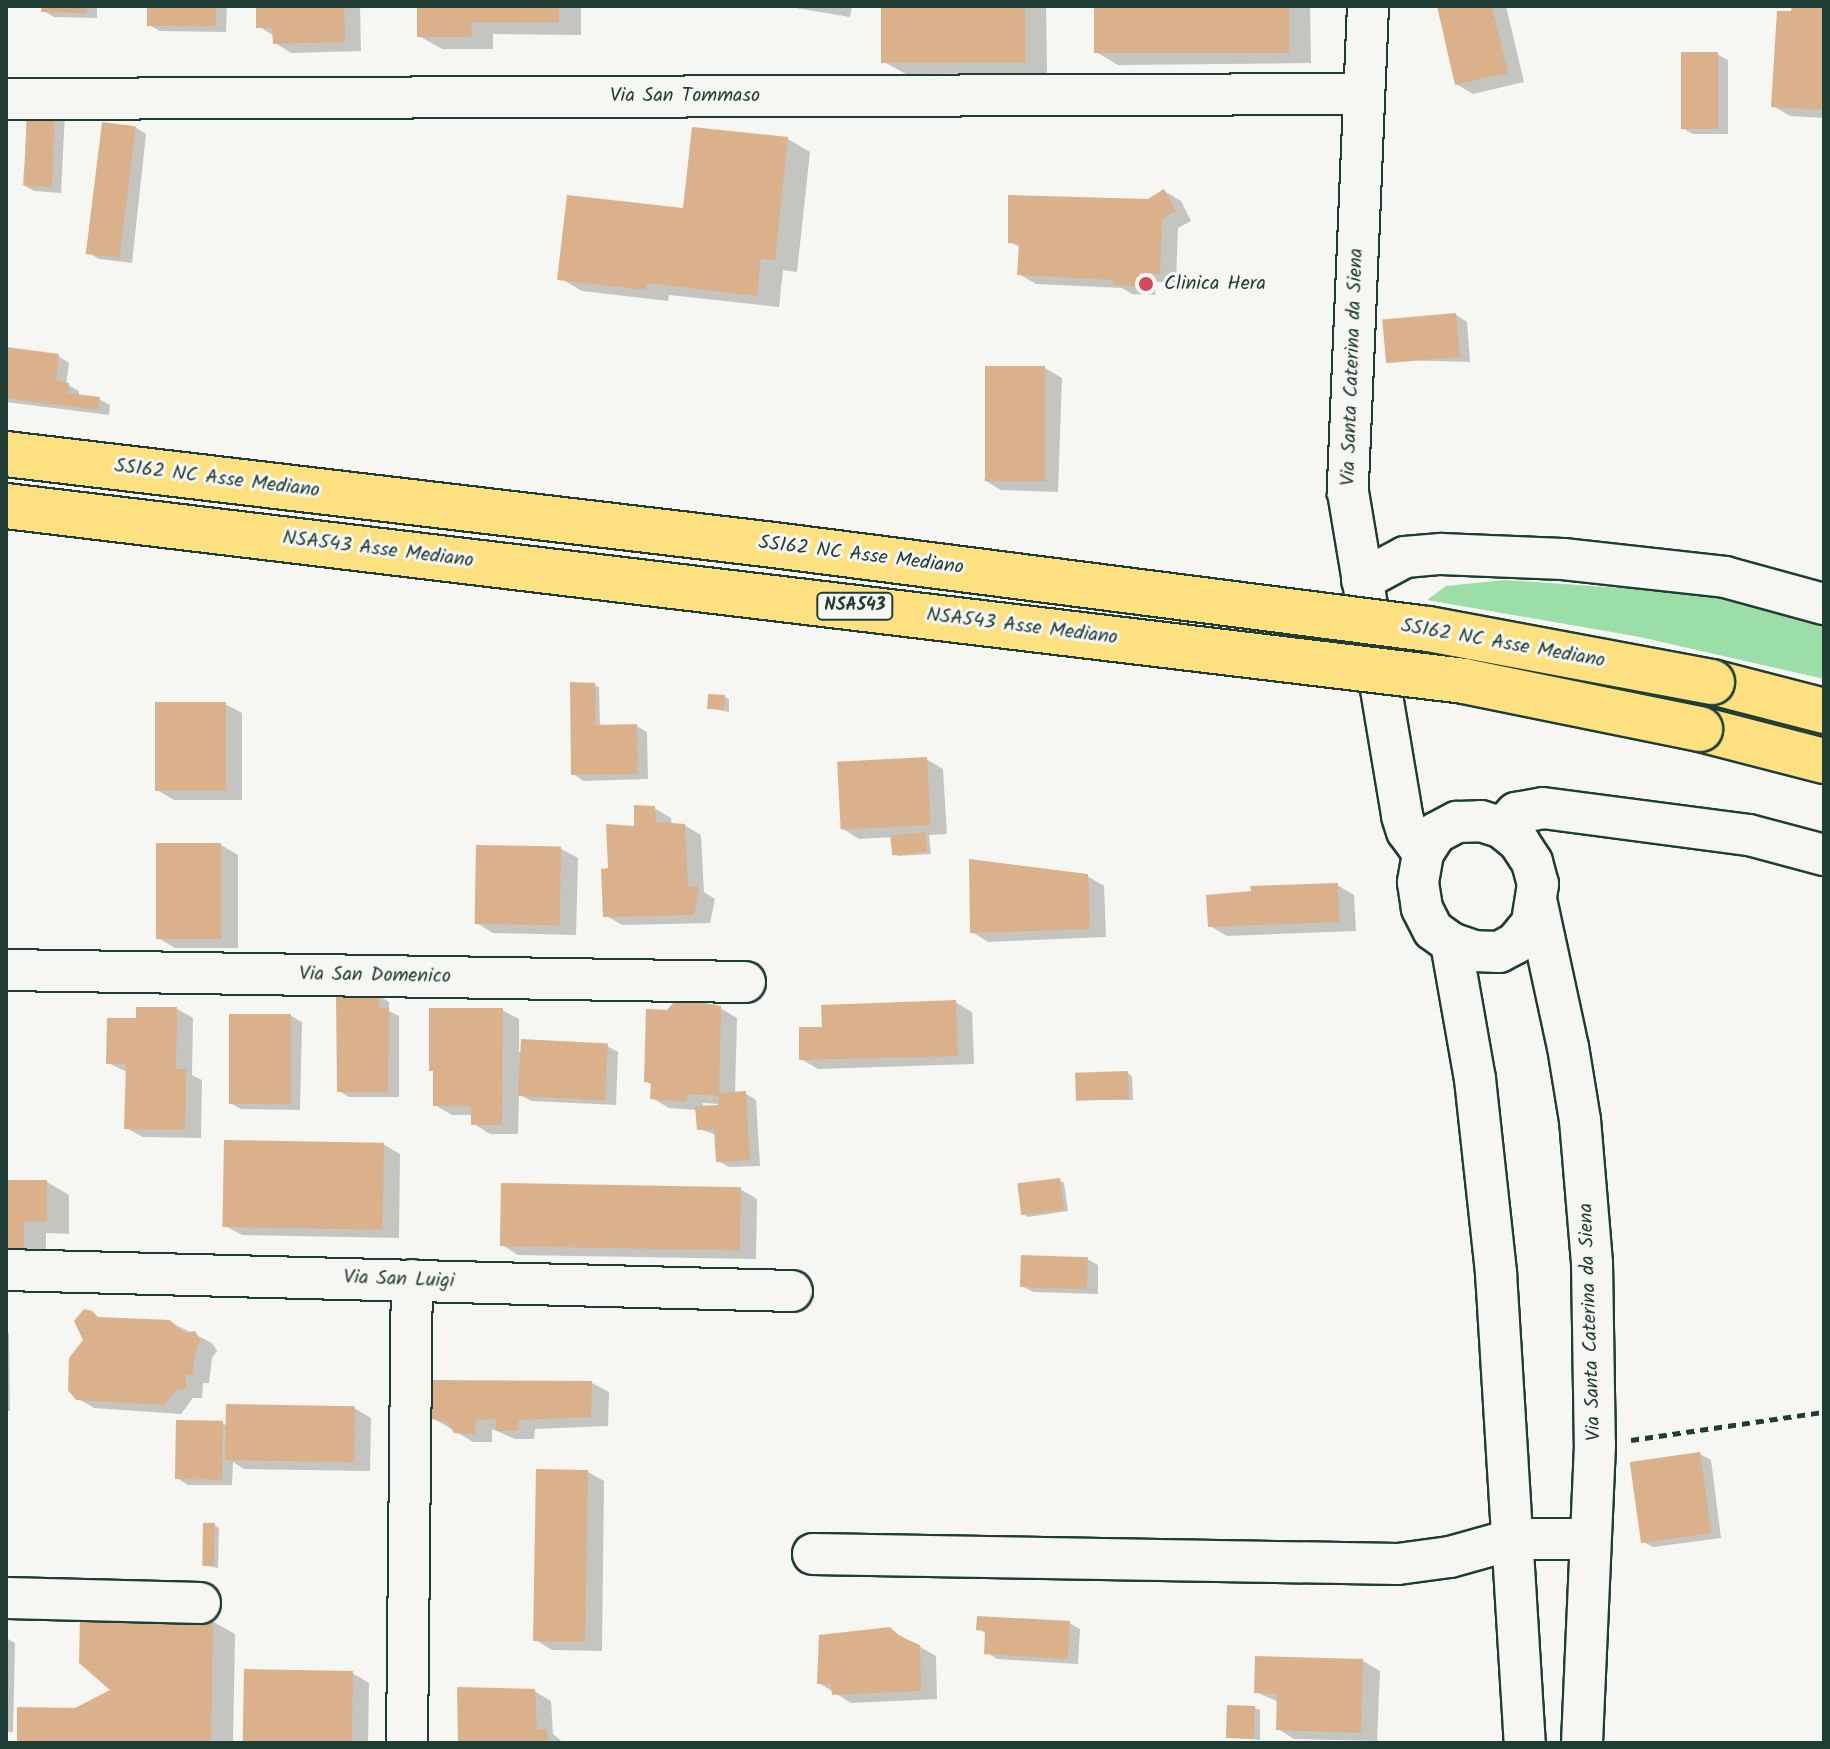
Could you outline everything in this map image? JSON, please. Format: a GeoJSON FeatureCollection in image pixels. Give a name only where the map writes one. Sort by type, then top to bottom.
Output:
{"type":"FeatureCollection","features":[{"type":"Feature","properties":{"kind":"highway","name":"SS162 NC Asse Mediano"},"geometry":{"type":"LineString","coordinates":[[6,454],[759,543],[1428,629],[1712,682],[1824,711]]}},
{"type":"Feature","properties":{"kind":"highway","name":"NSA543 Asse Mediano"},"geometry":{"type":"LineString","coordinates":[[6,506],[1464,681],[1700,729],[1824,761]]}},
{"type":"Feature","properties":{"kind":"street","name":"Via Santa Caterina da Siena"},"geometry":{"type":"LineString","coordinates":[[1368,6],[1348,492],[1407,831],[1423,853]]}},
{"type":"Feature","properties":{"kind":"street","name":"Via San Tommaso"},"geometry":{"type":"LineString","coordinates":[[6,99],[1364,94]]}},
{"type":"Feature","properties":{"kind":"street"},"geometry":{"type":"LineString","coordinates":[[1362,580],[1405,557],[1441,554],[1563,559],[1725,577],[1824,604]]}},
{"type":"Feature","properties":{"kind":"street"},"geometry":{"type":"LineString","coordinates":[[1395,772],[1410,794],[1457,822]]}},
{"type":"Feature","properties":{"kind":"street"},"geometry":{"type":"LineString","coordinates":[[1502,828],[1516,813],[1543,808],[1749,835],[1824,855]]}},
{"type":"Feature","properties":{"kind":"street"},"geometry":{"type":"LineString","coordinates":[[1481,821],[1502,828],[1519,842],[1532,862],[1538,884],[1537,904],[1532,923],[1516,943],[1499,952],[1474,951],[1451,943],[1433,930],[1422,908],[1418,882],[1423,853],[1436,833],[1457,822],[1481,821]]}},
{"type":"Feature","properties":{"kind":"street","name":"Via Santa Caterina da Siena"},"geometry":{"type":"LineString","coordinates":[[1537,904],[1563,1019],[1580,1120],[1592,1263],[1595,1445],[1582,1743]]}},
{"type":"Feature","properties":{"kind":"street"},"geometry":{"type":"LineString","coordinates":[[1451,943],[1475,1079],[1496,1273],[1525,1743]]}},
{"type":"Feature","properties":{"kind":"street","name":"Via San Domenico"},"geometry":{"type":"LineString","coordinates":[[6,970],[745,982]]}},
{"type":"Feature","properties":{"kind":"street","name":"Via San Luigi"},"geometry":{"type":"LineString","coordinates":[[6,1270],[792,1291]]}},
{"type":"Feature","properties":{"kind":"street"},"geometry":{"type":"LineString","coordinates":[[407,1743],[412,1280]]}},
{"type":"Feature","properties":{"kind":"street"},"geometry":{"type":"LineString","coordinates":[[813,1554],[1398,1564],[1450,1557],[1514,1539],[1590,1539]]}},
{"type":"Feature","properties":{"kind":"street"},"geometry":{"type":"LineString","coordinates":[[6,1598],[200,1603]]}},
{"type":"Feature","properties":{"kind":"path"},"geometry":{"type":"LineString","coordinates":[[1595,1445],[1824,1412]]}},
{"type":"Feature","properties":{"kind":"green space"},"geometry":{"type":"Polygon","coordinates":[[[1505,580],[1620,588],[1624,582],[1724,597],[1824,623],[1824,679],[1640,637],[1427,600],[1446,586],[1505,580]]]}},
{"type":"Feature","properties":{"kind":"building"},"geometry":{"type":"Polygon","coordinates":[[[42,6],[87,6],[87,13],[41,12],[42,6]]]}},
{"type":"Feature","properties":{"kind":"building"},"geometry":{"type":"Polygon","coordinates":[[[147,6],[216,6],[216,26],[147,26],[147,6]]]}},
{"type":"Feature","properties":{"kind":"building"},"geometry":{"type":"Polygon","coordinates":[[[256,6],[344,6],[345,42],[273,44],[272,28],[256,28],[256,6]]]}},
{"type":"Feature","properties":{"kind":"building"},"geometry":{"type":"Polygon","coordinates":[[[417,6],[559,6],[559,23],[471,22],[472,37],[417,37],[417,6]]]}},
{"type":"Feature","properties":{"kind":"building"},"geometry":{"type":"Polygon","coordinates":[[[881,6],[1025,6],[1025,63],[881,63],[881,6]]]}},
{"type":"Feature","properties":{"kind":"building"},"geometry":{"type":"Polygon","coordinates":[[[1094,6],[1289,6],[1289,53],[1094,53],[1094,6]]]}},
{"type":"Feature","properties":{"kind":"building"},"geometry":{"type":"Polygon","coordinates":[[[1437,6],[1492,6],[1508,73],[1455,85],[1437,6]]]}},
{"type":"Feature","properties":{"kind":"building"},"geometry":{"type":"Polygon","coordinates":[[[1792,6],[1824,6],[1824,110],[1771,107],[1777,11],[1791,11],[1792,6]]]}},
{"type":"Feature","properties":{"kind":"building"},"geometry":{"type":"Polygon","coordinates":[[[1681,52],[1718,52],[1718,129],[1681,129],[1681,52]]]}},
{"type":"Feature","properties":{"kind":"building"},"geometry":{"type":"Polygon","coordinates":[[[27,105],[55,106],[52,187],[24,186],[27,105]]]}},
{"type":"Feature","properties":{"kind":"building"},"geometry":{"type":"Polygon","coordinates":[[[102,122],[136,126],[120,258],[86,254],[102,122]]]}},
{"type":"Feature","properties":{"kind":"building"},"geometry":{"type":"Polygon","coordinates":[[[692,127],[788,137],[775,260],[761,259],[757,296],[647,283],[646,290],[557,280],[567,195],[683,208],[692,127]]]}},
{"type":"Feature","properties":{"kind":"building"},"geometry":{"type":"Polygon","coordinates":[[[1164,189],[1176,211],[1162,219],[1160,274],[1140,273],[1139,287],[1113,285],[1113,280],[1017,275],[1019,244],[1008,243],[1008,195],[1148,199],[1164,189]]]}},
{"type":"Feature","properties":{"kind":"building"},"geometry":{"type":"Polygon","coordinates":[[[1456,313],[1460,357],[1386,363],[1382,319],[1456,313]]]}},
{"type":"Feature","properties":{"kind":"building"},"geometry":{"type":"Polygon","coordinates":[[[6,347],[59,354],[56,380],[69,383],[68,393],[100,397],[98,410],[6,398],[6,347]]]}},
{"type":"Feature","properties":{"kind":"building"},"geometry":{"type":"Polygon","coordinates":[[[985,366],[1045,366],[1045,481],[985,481],[985,366]]]}},
{"type":"Feature","properties":{"kind":"building"},"geometry":{"type":"Polygon","coordinates":[[[570,682],[595,683],[596,725],[637,724],[638,774],[571,775],[570,682]]]}},
{"type":"Feature","properties":{"kind":"building"},"geometry":{"type":"Polygon","coordinates":[[[708,694],[725,695],[724,710],[707,709],[708,694]]]}},
{"type":"Feature","properties":{"kind":"building"},"geometry":{"type":"Polygon","coordinates":[[[155,702],[226,702],[226,791],[155,791],[155,702]]]}},
{"type":"Feature","properties":{"kind":"building"},"geometry":{"type":"Polygon","coordinates":[[[927,757],[931,825],[841,830],[837,762],[927,757]]]}},
{"type":"Feature","properties":{"kind":"building"},"geometry":{"type":"Polygon","coordinates":[[[634,805],[655,806],[656,822],[685,824],[688,887],[699,887],[694,915],[603,917],[601,869],[608,868],[606,824],[634,826],[634,805]]]}},
{"type":"Feature","properties":{"kind":"building"},"geometry":{"type":"Polygon","coordinates":[[[925,832],[927,852],[892,856],[890,836],[925,832]]]}},
{"type":"Feature","properties":{"kind":"building"},"geometry":{"type":"Polygon","coordinates":[[[156,843],[221,843],[221,939],[156,939],[156,843]]]}},
{"type":"Feature","properties":{"kind":"building"},"geometry":{"type":"Polygon","coordinates":[[[476,845],[561,846],[560,925],[475,924],[476,845]]]}},
{"type":"Feature","properties":{"kind":"building"},"geometry":{"type":"Polygon","coordinates":[[[969,859],[1088,874],[1090,929],[970,933],[969,859]]]}},
{"type":"Feature","properties":{"kind":"building"},"geometry":{"type":"Polygon","coordinates":[[[1338,883],[1339,922],[1208,927],[1206,895],[1251,891],[1250,886],[1338,883]]]}},
{"type":"Feature","properties":{"kind":"building"},"geometry":{"type":"Polygon","coordinates":[[[336,993],[379,993],[379,1008],[389,1008],[388,1092],[337,1092],[336,993]]]}},
{"type":"Feature","properties":{"kind":"building"},"geometry":{"type":"Polygon","coordinates":[[[684,999],[721,1006],[719,1093],[746,1091],[750,1160],[716,1162],[714,1129],[697,1130],[695,1106],[718,1105],[719,1096],[687,1094],[686,1102],[650,1099],[651,1083],[644,1082],[646,1009],[667,1010],[674,1002],[684,999]]]}},
{"type":"Feature","properties":{"kind":"building"},"geometry":{"type":"Polygon","coordinates":[[[956,1000],[958,1056],[799,1060],[799,1027],[822,1027],[821,1005],[956,1000]]]}},
{"type":"Feature","properties":{"kind":"building"},"geometry":{"type":"Polygon","coordinates":[[[136,1007],[177,1007],[176,1069],[186,1069],[185,1130],[124,1129],[126,1064],[106,1064],[107,1018],[136,1018],[136,1007]]]}},
{"type":"Feature","properties":{"kind":"building"},"geometry":{"type":"Polygon","coordinates":[[[429,1008],[503,1008],[502,1125],[471,1125],[471,1106],[433,1106],[433,1071],[429,1071],[429,1008]]]}},
{"type":"Feature","properties":{"kind":"building"},"geometry":{"type":"Polygon","coordinates":[[[229,1014],[291,1014],[291,1104],[229,1104],[229,1014]]]}},
{"type":"Feature","properties":{"kind":"building"},"geometry":{"type":"Polygon","coordinates":[[[521,1039],[608,1044],[605,1100],[518,1096],[521,1039]]]}},
{"type":"Feature","properties":{"kind":"building"},"geometry":{"type":"Polygon","coordinates":[[[1128,1071],[1129,1099],[1076,1101],[1075,1073],[1128,1071]]]}},
{"type":"Feature","properties":{"kind":"building"},"geometry":{"type":"Polygon","coordinates":[[[224,1140],[384,1143],[382,1230],[222,1227],[224,1140]]]}},
{"type":"Feature","properties":{"kind":"building"},"geometry":{"type":"Polygon","coordinates":[[[1060,1178],[1064,1210],[1021,1215],[1017,1183],[1060,1178]]]}},
{"type":"Feature","properties":{"kind":"building"},"geometry":{"type":"Polygon","coordinates":[[[6,1180],[47,1180],[47,1222],[24,1222],[24,1248],[6,1248],[6,1180]]]}},
{"type":"Feature","properties":{"kind":"building"},"geometry":{"type":"Polygon","coordinates":[[[501,1183],[741,1187],[740,1250],[500,1246],[501,1183]]]}},
{"type":"Feature","properties":{"kind":"building"},"geometry":{"type":"Polygon","coordinates":[[[1021,1255],[1088,1257],[1087,1289],[1020,1287],[1021,1255]]]}},
{"type":"Feature","properties":{"kind":"building"},"geometry":{"type":"Polygon","coordinates":[[[84,1309],[98,1317],[170,1320],[183,1333],[195,1331],[201,1341],[196,1348],[192,1375],[186,1375],[186,1389],[176,1390],[164,1405],[76,1400],[68,1390],[69,1358],[83,1340],[74,1321],[84,1309]]]}},
{"type":"Feature","properties":{"kind":"building"},"geometry":{"type":"Polygon","coordinates":[[[432,1380],[592,1381],[591,1417],[519,1420],[518,1431],[496,1431],[496,1419],[476,1420],[475,1434],[454,1433],[447,1422],[431,1419],[432,1380]]]}},
{"type":"Feature","properties":{"kind":"building"},"geometry":{"type":"Polygon","coordinates":[[[226,1404],[355,1406],[354,1462],[225,1460],[226,1404]]]}},
{"type":"Feature","properties":{"kind":"building"},"geometry":{"type":"Polygon","coordinates":[[[176,1420],[223,1421],[222,1480],[175,1479],[176,1420]]]}},
{"type":"Feature","properties":{"kind":"building"},"geometry":{"type":"Polygon","coordinates":[[[1700,1452],[1711,1533],[1641,1543],[1630,1462],[1700,1452]]]}},
{"type":"Feature","properties":{"kind":"building"},"geometry":{"type":"Polygon","coordinates":[[[536,1469],[588,1470],[585,1642],[533,1641],[536,1469]]]}},
{"type":"Feature","properties":{"kind":"building"},"geometry":{"type":"Polygon","coordinates":[[[203,1523],[215,1523],[214,1566],[202,1566],[203,1523]]]}},
{"type":"Feature","properties":{"kind":"building"},"geometry":{"type":"Polygon","coordinates":[[[977,1616],[1070,1621],[1068,1659],[984,1654],[985,1631],[976,1630],[977,1616]]]}},
{"type":"Feature","properties":{"kind":"building"},"geometry":{"type":"Polygon","coordinates":[[[80,1617],[213,1619],[211,1743],[17,1743],[17,1707],[75,1708],[110,1690],[79,1663],[80,1617]]]}},
{"type":"Feature","properties":{"kind":"building"},"geometry":{"type":"Polygon","coordinates":[[[890,1627],[899,1636],[920,1645],[921,1691],[832,1695],[831,1684],[817,1684],[819,1635],[890,1627]]]}},
{"type":"Feature","properties":{"kind":"building"},"geometry":{"type":"Polygon","coordinates":[[[1255,1656],[1363,1659],[1361,1733],[1276,1730],[1277,1694],[1254,1693],[1255,1656]]]}},
{"type":"Feature","properties":{"kind":"building"},"geometry":{"type":"Polygon","coordinates":[[[244,1669],[353,1671],[352,1743],[243,1743],[244,1669]]]}},
{"type":"Feature","properties":{"kind":"building"},"geometry":{"type":"Polygon","coordinates":[[[457,1687],[535,1689],[537,1730],[547,1729],[548,1743],[458,1743],[457,1687]]]}},
{"type":"Feature","properties":{"kind":"building"},"geometry":{"type":"Polygon","coordinates":[[[1227,1705],[1255,1706],[1254,1739],[1226,1738],[1227,1705]]]}},
{"type":"Feature","properties":{"kind":"place","name":"Clinica Hera"},"geometry":{"type":"Point","coordinates":[1146,284]}}]}
